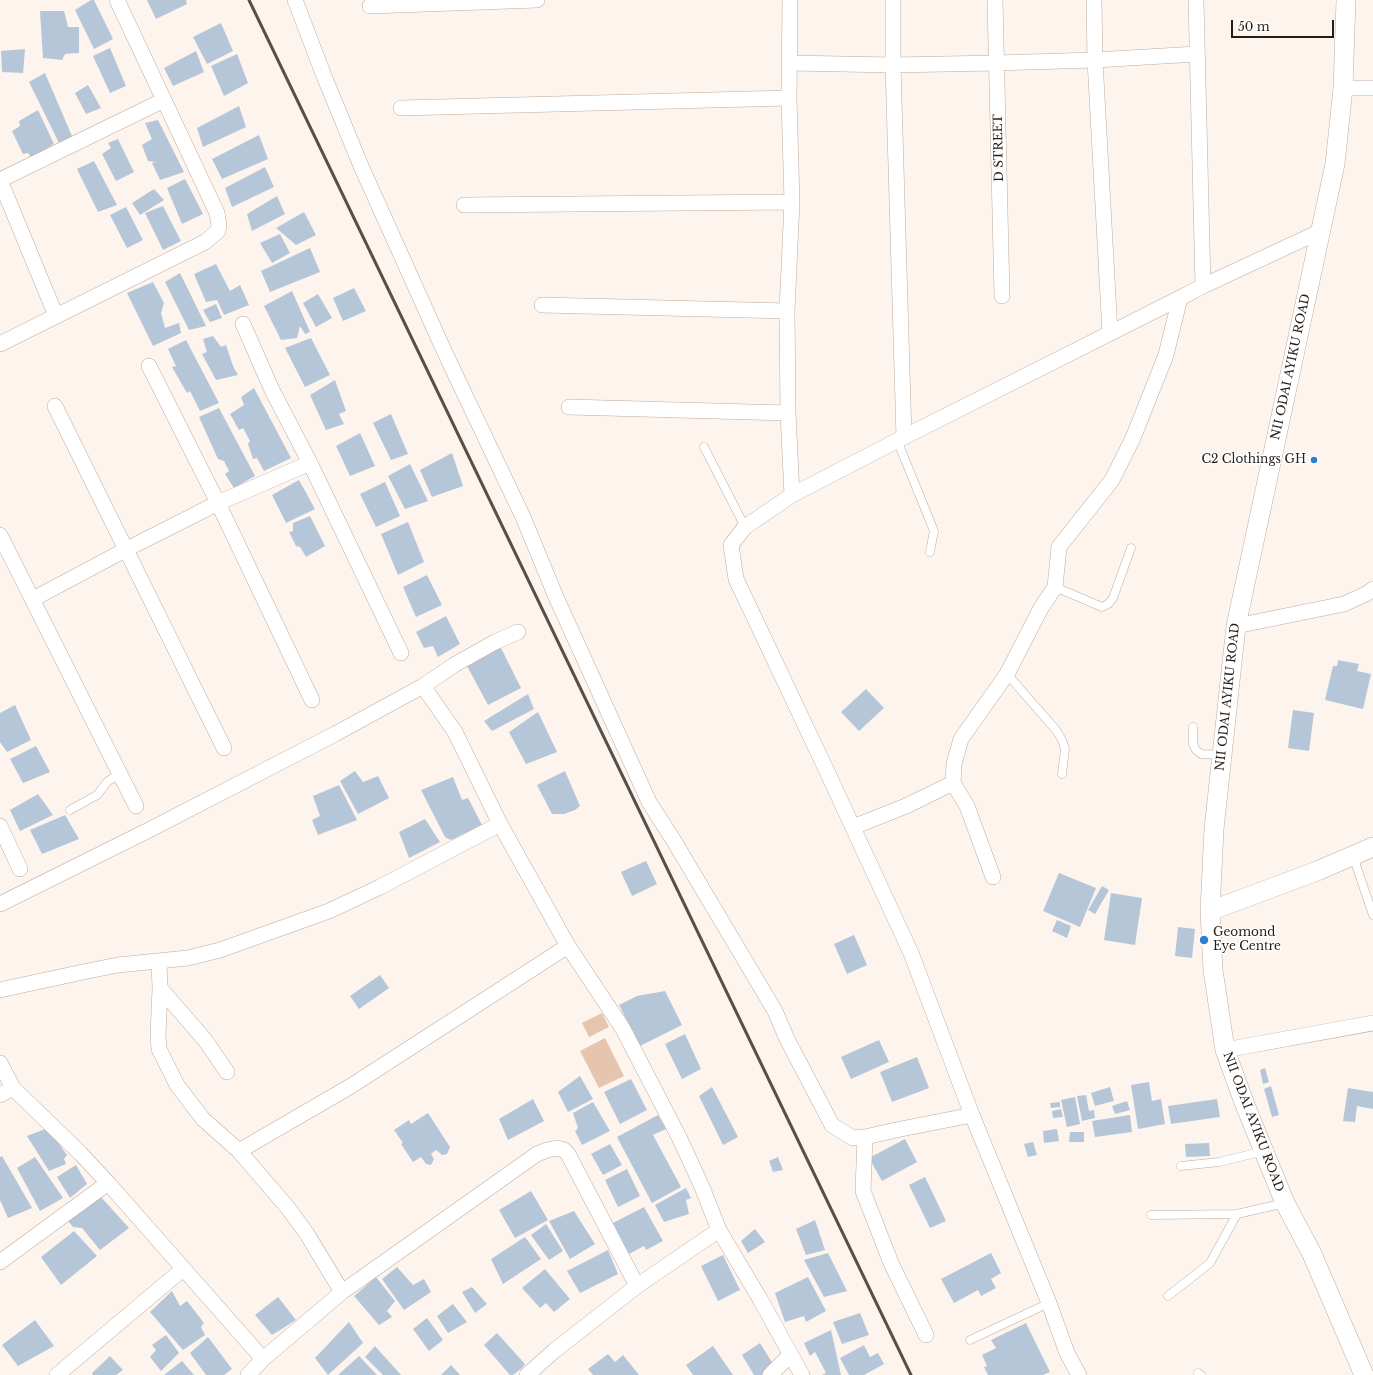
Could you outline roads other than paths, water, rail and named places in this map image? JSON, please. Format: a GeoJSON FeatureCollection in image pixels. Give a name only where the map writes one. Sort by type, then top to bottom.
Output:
{"type":"FeatureCollection","features":[{"type":"Feature","properties":{"kind":"street"},"geometry":{"type":"LineString","coordinates":[[0,344],[205,242],[218,231],[219,225],[217,213],[117,0]]}},
{"type":"Feature","properties":{"kind":"street"},"geometry":{"type":"LineString","coordinates":[[295,0],[361,166],[446,355],[519,510],[627,756],[649,802],[775,1011],[832,1125],[853,1138],[866,1137],[972,1115]]}},
{"type":"Feature","properties":{"kind":"street"},"geometry":{"type":"LineString","coordinates":[[370,6],[537,0]]}},
{"type":"Feature","properties":{"kind":"street"},"geometry":{"type":"LineString","coordinates":[[790,0],[789,98],[792,202],[787,311],[788,413],[792,495]]}},
{"type":"Feature","properties":{"kind":"street"},"geometry":{"type":"LineString","coordinates":[[893,0],[900,438]]}},
{"type":"Feature","properties":{"kind":"street","name":"D STREET"},"geometry":{"type":"LineString","coordinates":[[996,0],[996,63],[1002,296]]}},
{"type":"Feature","properties":{"kind":"street"},"geometry":{"type":"LineString","coordinates":[[1094,0],[1095,60],[1110,333]]}},
{"type":"Feature","properties":{"kind":"street"},"geometry":{"type":"LineString","coordinates":[[1196,0],[1203,286]]}},
{"type":"Feature","properties":{"kind":"street","name":"NII ODAI AYIKU ROAD"},"geometry":{"type":"LineString","coordinates":[[1346,0],[1344,88],[1335,164],[1236,626],[1214,829],[1210,911],[1212,970],[1225,1050],[1245,1105],[1285,1203],[1312,1254],[1364,1375]]}},
{"type":"Feature","properties":{"kind":"street"},"geometry":{"type":"LineString","coordinates":[[790,63],[893,65],[996,63],[1095,60],[1197,54]]}},
{"type":"Feature","properties":{"kind":"street"},"geometry":{"type":"LineString","coordinates":[[1344,88],[1373,88]]}},
{"type":"Feature","properties":{"kind":"street"},"geometry":{"type":"LineString","coordinates":[[401,108],[789,98]]}},
{"type":"Feature","properties":{"kind":"street"},"geometry":{"type":"LineString","coordinates":[[56,316],[0,180],[164,100]]}},
{"type":"Feature","properties":{"kind":"street"},"geometry":{"type":"LineString","coordinates":[[464,205],[792,202]]}},
{"type":"Feature","properties":{"kind":"street"},"geometry":{"type":"LineString","coordinates":[[1079,1375],[1067,1353],[1049,1304],[972,1115],[911,953],[736,579],[731,545],[745,527],[792,495],[900,438],[1203,286],[1321,231]]}},
{"type":"Feature","properties":{"kind":"street"},"geometry":{"type":"LineString","coordinates":[[993,877],[967,806],[953,783],[954,764],[961,739],[1007,674],[1041,608],[1055,587],[1059,547],[1112,480],[1133,438],[1166,355],[1180,298]]}},
{"type":"Feature","properties":{"kind":"street"},"geometry":{"type":"LineString","coordinates":[[542,305],[787,311]]}},
{"type":"Feature","properties":{"kind":"street"},"geometry":{"type":"LineString","coordinates":[[243,324],[272,390],[310,464],[401,653]]}},
{"type":"Feature","properties":{"kind":"street"},"geometry":{"type":"LineString","coordinates":[[149,366],[218,503],[312,700]]}},
{"type":"Feature","properties":{"kind":"street"},"geometry":{"type":"LineString","coordinates":[[55,406],[224,748]]}},
{"type":"Feature","properties":{"kind":"street"},"geometry":{"type":"LineString","coordinates":[[569,407],[788,413]]}},
{"type":"Feature","properties":{"kind":"street"},"geometry":{"type":"LineString","coordinates":[[33,599],[218,503],[310,464]]}},
{"type":"Feature","properties":{"kind":"street"},"geometry":{"type":"LineString","coordinates":[[0,535],[136,806]]}},
{"type":"Feature","properties":{"kind":"street"},"geometry":{"type":"LineString","coordinates":[[1236,626],[1344,604],[1366,594],[1373,589]]}},
{"type":"Feature","properties":{"kind":"street"},"geometry":{"type":"LineString","coordinates":[[0,904],[248,780],[423,686],[495,642],[518,632]]}},
{"type":"Feature","properties":{"kind":"street"},"geometry":{"type":"LineString","coordinates":[[423,686],[455,732],[500,824],[568,946],[623,1029],[680,1140],[702,1187],[719,1230],[760,1299],[802,1375]]}},
{"type":"Feature","properties":{"kind":"street"},"geometry":{"type":"LineString","coordinates":[[853,827],[906,806],[953,783]]}},
{"type":"Feature","properties":{"kind":"street"},"geometry":{"type":"LineString","coordinates":[[0,990],[104,968],[188,958],[220,950],[329,911],[380,888],[500,824]]}},
{"type":"Feature","properties":{"kind":"street"},"geometry":{"type":"LineString","coordinates":[[0,826],[20,869]]}},
{"type":"Feature","properties":{"kind":"street"},"geometry":{"type":"LineString","coordinates":[[1210,911],[1316,871],[1373,847]]}},
{"type":"Feature","properties":{"kind":"street"},"geometry":{"type":"LineString","coordinates":[[239,1151],[351,1086],[568,946]]}},
{"type":"Feature","properties":{"kind":"street"},"geometry":{"type":"LineString","coordinates":[[159,962],[160,988],[158,1036],[160,1050],[177,1085],[203,1119],[239,1151],[296,1218],[342,1292]]}},
{"type":"Feature","properties":{"kind":"street"},"geometry":{"type":"LineString","coordinates":[[160,988],[205,1040],[228,1072]]}},
{"type":"Feature","properties":{"kind":"street"},"geometry":{"type":"LineString","coordinates":[[1225,1050],[1373,1023]]}},
{"type":"Feature","properties":{"kind":"street"},"geometry":{"type":"LineString","coordinates":[[0,1063],[7,1091],[81,1154],[263,1359]]}},
{"type":"Feature","properties":{"kind":"street"},"geometry":{"type":"LineString","coordinates":[[866,1137],[862,1191],[891,1263],[926,1335]]}},
{"type":"Feature","properties":{"kind":"street"},"geometry":{"type":"LineString","coordinates":[[248,1375],[263,1359],[342,1292],[537,1154],[557,1148],[564,1150],[568,1154],[637,1286]]}},
{"type":"Feature","properties":{"kind":"street"},"geometry":{"type":"LineString","coordinates":[[0,1262],[108,1184]]}},
{"type":"Feature","properties":{"kind":"street"},"geometry":{"type":"LineString","coordinates":[[528,1375],[554,1351],[637,1286],[719,1230]]}},
{"type":"Feature","properties":{"kind":"street"},"geometry":{"type":"LineString","coordinates":[[57,1375],[183,1268]]}},
{"type":"Feature","properties":{"kind":"street"},"geometry":{"type":"LineString","coordinates":[[770,1375],[790,1354]]}},
{"type":"Feature","properties":{"kind":"lane"},"geometry":{"type":"LineString","coordinates":[[900,438],[934,530],[930,552]]}},
{"type":"Feature","properties":{"kind":"lane"},"geometry":{"type":"LineString","coordinates":[[704,447],[745,527]]}},
{"type":"Feature","properties":{"kind":"lane"},"geometry":{"type":"LineString","coordinates":[[1055,587],[1102,607],[1108,604],[1113,598],[1131,548]]}},
{"type":"Feature","properties":{"kind":"lane"},"geometry":{"type":"LineString","coordinates":[[1007,674],[1056,730],[1062,740],[1065,749],[1062,774]]}},
{"type":"Feature","properties":{"kind":"lane"},"geometry":{"type":"LineString","coordinates":[[1193,727],[1193,744],[1196,750],[1201,754],[1222,755]]}},
{"type":"Feature","properties":{"kind":"lane"},"geometry":{"type":"LineString","coordinates":[[70,810],[97,796],[108,781],[120,774]]}},
{"type":"Feature","properties":{"kind":"lane"},"geometry":{"type":"LineString","coordinates":[[1353,856],[1373,915]]}},
{"type":"Feature","properties":{"kind":"lane"},"geometry":{"type":"LineString","coordinates":[[1181,1166],[1220,1162],[1264,1151]]}},
{"type":"Feature","properties":{"kind":"lane"},"geometry":{"type":"LineString","coordinates":[[1151,1215],[1237,1214],[1285,1203]]}},
{"type":"Feature","properties":{"kind":"lane"},"geometry":{"type":"LineString","coordinates":[[1168,1296],[1210,1263],[1237,1214]]}},
{"type":"Feature","properties":{"kind":"lane"},"geometry":{"type":"LineString","coordinates":[[970,1340],[1049,1304]]}},
{"type":"Feature","properties":{"kind":"railway"},"geometry":{"type":"LineString","coordinates":[[249,0],[911,1375]]}},
{"type":"Feature","properties":{"kind":"place","name":"C2 Clothings GH"},"geometry":{"type":"Point","coordinates":[1314,460]}},
{"type":"Feature","properties":{"kind":"place","name":"Geomond Eye Centre"},"geometry":{"type":"Point","coordinates":[1204,940]}}]}
